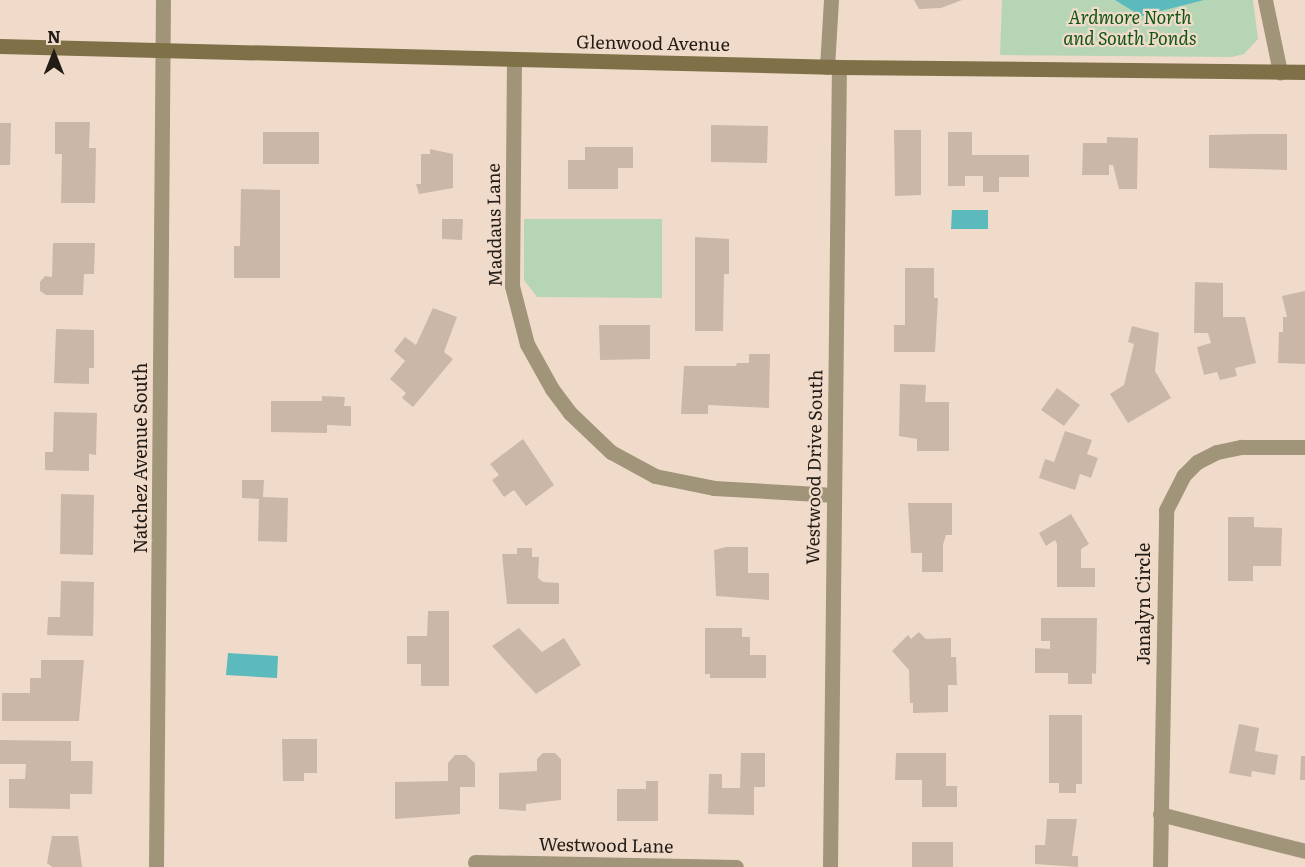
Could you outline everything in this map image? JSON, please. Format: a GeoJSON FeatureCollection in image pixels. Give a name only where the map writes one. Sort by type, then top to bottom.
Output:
{"type":"FeatureCollection","features":[{"type":"Feature","properties":{"kind":"street","name":"Natchez Avenue South"},"geometry":{"type":"LineString","coordinates":[[156,867],[163,0]]}},
{"type":"Feature","properties":{"kind":"street","name":"Westwood Drive South"},"geometry":{"type":"LineString","coordinates":[[830,867],[834,495],[831,0]]}},
{"type":"Feature","properties":{"kind":"street"},"geometry":{"type":"LineString","coordinates":[[1265,0],[1280,72]]}},
{"type":"Feature","properties":{"kind":"street","name":"Glenwood Avenue"},"geometry":{"type":"LineString","coordinates":[[0,46],[833,67],[1305,72]]}},
{"type":"Feature","properties":{"kind":"street","name":"Maddaus Lane"},"geometry":{"type":"LineString","coordinates":[[514,58],[512,286],[527,344],[552,389],[570,413],[611,452],[655,476],[714,488],[834,495]]}},
{"type":"Feature","properties":{"kind":"street","name":"Janalyn Circle"},"geometry":{"type":"LineString","coordinates":[[1160,867],[1163,528],[1173,491],[1197,462],[1217,452],[1241,447],[1305,447]]}},
{"type":"Feature","properties":{"kind":"street"},"geometry":{"type":"LineString","coordinates":[[1160,814],[1305,851]]}},
{"type":"Feature","properties":{"kind":"street","name":"Westwood Lane"},"geometry":{"type":"LineString","coordinates":[[475,862],[736,867]]}},
{"type":"Feature","properties":{"kind":"green space","name":"Ardmore North and South Ponds"},"geometry":{"type":"Polygon","coordinates":[[[1002,0],[1253,0],[1258,39],[1244,54],[1232,57],[1000,55],[1002,0]]]}},
{"type":"Feature","properties":{"kind":"green space"},"geometry":{"type":"Polygon","coordinates":[[[524,219],[662,219],[662,298],[537,297],[524,280],[524,219]]]}},
{"type":"Feature","properties":{"kind":"water"},"geometry":{"type":"Polygon","coordinates":[[[1115,0],[1204,0],[1141,16],[1115,0]]]}},
{"type":"Feature","properties":{"kind":"water"},"geometry":{"type":"Polygon","coordinates":[[[952,210],[988,210],[988,229],[951,229],[952,210]]]}},
{"type":"Feature","properties":{"kind":"water"},"geometry":{"type":"Polygon","coordinates":[[[228,653],[278,656],[277,678],[226,675],[228,653]]]}},
{"type":"Feature","properties":{"kind":"building"},"geometry":{"type":"Polygon","coordinates":[[[914,0],[962,0],[941,8],[919,9],[914,0]]]}},
{"type":"Feature","properties":{"kind":"building"},"geometry":{"type":"Polygon","coordinates":[[[55,122],[90,122],[89,148],[96,148],[95,203],[61,203],[62,154],[55,154],[55,122]]]}},
{"type":"Feature","properties":{"kind":"building"},"geometry":{"type":"Polygon","coordinates":[[[0,123],[11,123],[10,165],[0,165],[0,123]]]}},
{"type":"Feature","properties":{"kind":"building"},"geometry":{"type":"Polygon","coordinates":[[[711,125],[768,126],[767,163],[711,162],[711,125]]]}},
{"type":"Feature","properties":{"kind":"building"},"geometry":{"type":"Polygon","coordinates":[[[894,130],[921,130],[921,195],[895,196],[894,130]]]}},
{"type":"Feature","properties":{"kind":"building"},"geometry":{"type":"Polygon","coordinates":[[[263,132],[319,132],[319,164],[263,164],[263,132]]]}},
{"type":"Feature","properties":{"kind":"building"},"geometry":{"type":"Polygon","coordinates":[[[948,132],[972,132],[972,155],[1029,155],[1029,177],[999,177],[999,192],[983,192],[983,176],[965,176],[965,186],[948,186],[948,132]]]}},
{"type":"Feature","properties":{"kind":"building"},"geometry":{"type":"Polygon","coordinates":[[[1287,134],[1287,170],[1209,168],[1209,135],[1287,134]]]}},
{"type":"Feature","properties":{"kind":"building"},"geometry":{"type":"Polygon","coordinates":[[[1107,137],[1138,138],[1137,189],[1119,189],[1113,165],[1109,165],[1109,175],[1082,175],[1083,143],[1107,143],[1107,137]]]}},
{"type":"Feature","properties":{"kind":"building"},"geometry":{"type":"Polygon","coordinates":[[[585,147],[633,147],[633,168],[618,168],[618,189],[568,189],[568,160],[585,160],[585,147]]]}},
{"type":"Feature","properties":{"kind":"building"},"geometry":{"type":"Polygon","coordinates":[[[430,149],[453,154],[453,188],[419,194],[416,184],[421,184],[421,154],[430,154],[430,149]]]}},
{"type":"Feature","properties":{"kind":"building"},"geometry":{"type":"Polygon","coordinates":[[[241,189],[280,190],[280,278],[234,278],[234,246],[240,246],[241,189]]]}},
{"type":"Feature","properties":{"kind":"building"},"geometry":{"type":"Polygon","coordinates":[[[442,219],[463,219],[462,240],[442,239],[442,219]]]}},
{"type":"Feature","properties":{"kind":"building"},"geometry":{"type":"Polygon","coordinates":[[[695,237],[729,239],[729,274],[724,274],[723,331],[695,331],[695,237]]]}},
{"type":"Feature","properties":{"kind":"building"},"geometry":{"type":"Polygon","coordinates":[[[53,243],[95,243],[94,274],[84,274],[83,295],[46,295],[40,291],[40,282],[45,276],[52,277],[53,243]]]}},
{"type":"Feature","properties":{"kind":"building"},"geometry":{"type":"Polygon","coordinates":[[[905,268],[934,268],[934,298],[938,298],[935,352],[894,352],[894,325],[905,325],[905,268]]]}},
{"type":"Feature","properties":{"kind":"building"},"geometry":{"type":"Polygon","coordinates":[[[1195,282],[1223,283],[1223,317],[1245,317],[1256,363],[1235,368],[1237,376],[1220,380],[1217,372],[1204,375],[1197,347],[1211,343],[1208,333],[1194,333],[1195,282]]]}},
{"type":"Feature","properties":{"kind":"building"},"geometry":{"type":"Polygon","coordinates":[[[1305,291],[1305,364],[1278,363],[1279,332],[1283,332],[1283,317],[1287,317],[1282,296],[1305,291]]]}},
{"type":"Feature","properties":{"kind":"building"},"geometry":{"type":"Polygon","coordinates":[[[433,308],[457,317],[444,352],[453,359],[413,407],[402,398],[406,393],[390,379],[405,361],[394,351],[405,337],[416,345],[433,308]]]}},
{"type":"Feature","properties":{"kind":"building"},"geometry":{"type":"Polygon","coordinates":[[[599,325],[650,325],[650,359],[600,360],[599,325]]]}},
{"type":"Feature","properties":{"kind":"building"},"geometry":{"type":"Polygon","coordinates":[[[1132,326],[1159,333],[1155,371],[1171,398],[1128,423],[1110,394],[1124,385],[1134,344],[1128,342],[1132,326]]]}},
{"type":"Feature","properties":{"kind":"building"},"geometry":{"type":"Polygon","coordinates":[[[56,329],[94,330],[94,368],[89,368],[89,384],[54,383],[56,329]]]}},
{"type":"Feature","properties":{"kind":"building"},"geometry":{"type":"Polygon","coordinates":[[[749,354],[770,354],[769,408],[708,405],[708,414],[681,414],[684,366],[736,366],[737,363],[749,363],[749,354]]]}},
{"type":"Feature","properties":{"kind":"building"},"geometry":{"type":"Polygon","coordinates":[[[900,384],[926,385],[925,402],[949,402],[949,451],[917,451],[917,439],[899,436],[900,384]]]}},
{"type":"Feature","properties":{"kind":"building"},"geometry":{"type":"Polygon","coordinates":[[[1057,388],[1080,405],[1064,426],[1041,410],[1057,388]]]}},
{"type":"Feature","properties":{"kind":"building"},"geometry":{"type":"Polygon","coordinates":[[[322,396],[345,397],[344,406],[351,406],[351,426],[327,425],[327,433],[271,432],[271,401],[322,401],[322,396]]]}},
{"type":"Feature","properties":{"kind":"building"},"geometry":{"type":"Polygon","coordinates":[[[54,412],[97,413],[96,455],[89,454],[89,471],[45,470],[45,452],[53,452],[54,412]]]}},
{"type":"Feature","properties":{"kind":"building"},"geometry":{"type":"Polygon","coordinates":[[[1065,431],[1092,440],[1087,454],[1098,458],[1091,478],[1080,474],[1075,490],[1039,478],[1045,459],[1054,462],[1065,431]]]}},
{"type":"Feature","properties":{"kind":"building"},"geometry":{"type":"Polygon","coordinates":[[[523,439],[554,485],[526,506],[514,490],[504,497],[492,480],[499,475],[490,464],[523,439]]]}},
{"type":"Feature","properties":{"kind":"building"},"geometry":{"type":"Polygon","coordinates":[[[242,480],[264,480],[263,497],[288,498],[287,542],[258,541],[259,499],[242,498],[242,480]]]}},
{"type":"Feature","properties":{"kind":"building"},"geometry":{"type":"Polygon","coordinates":[[[61,494],[94,495],[93,555],[60,554],[61,494]]]}},
{"type":"Feature","properties":{"kind":"building"},"geometry":{"type":"Polygon","coordinates":[[[908,503],[952,503],[952,535],[946,535],[943,545],[943,572],[922,572],[922,553],[911,553],[908,503]]]}},
{"type":"Feature","properties":{"kind":"building"},"geometry":{"type":"Polygon","coordinates":[[[1071,514],[1089,544],[1081,549],[1081,568],[1095,568],[1095,587],[1057,587],[1057,544],[1055,540],[1046,546],[1039,533],[1071,514]]]}},
{"type":"Feature","properties":{"kind":"building"},"geometry":{"type":"Polygon","coordinates":[[[1228,517],[1254,517],[1254,527],[1282,528],[1281,566],[1253,566],[1253,581],[1228,581],[1228,517]]]}},
{"type":"Feature","properties":{"kind":"building"},"geometry":{"type":"Polygon","coordinates":[[[726,547],[748,547],[748,573],[769,573],[769,600],[716,596],[714,550],[726,547]]]}},
{"type":"Feature","properties":{"kind":"building"},"geometry":{"type":"Polygon","coordinates":[[[517,548],[532,548],[532,557],[539,557],[538,578],[543,582],[559,583],[559,604],[507,604],[502,554],[517,554],[517,548]]]}},
{"type":"Feature","properties":{"kind":"building"},"geometry":{"type":"Polygon","coordinates":[[[61,581],[94,582],[93,636],[47,635],[48,617],[60,617],[61,581]]]}},
{"type":"Feature","properties":{"kind":"building"},"geometry":{"type":"Polygon","coordinates":[[[428,611],[449,611],[449,686],[421,686],[421,664],[407,664],[407,636],[427,636],[428,611]]]}},
{"type":"Feature","properties":{"kind":"building"},"geometry":{"type":"Polygon","coordinates":[[[1041,618],[1097,618],[1096,674],[1092,673],[1092,684],[1068,684],[1068,673],[1035,673],[1035,648],[1050,649],[1050,641],[1041,641],[1041,618]]]}},
{"type":"Feature","properties":{"kind":"building"},"geometry":{"type":"Polygon","coordinates":[[[519,628],[542,652],[564,638],[581,665],[536,694],[492,646],[519,628]]]}},
{"type":"Feature","properties":{"kind":"building"},"geometry":{"type":"Polygon","coordinates":[[[705,628],[742,628],[742,637],[750,637],[750,655],[766,655],[766,678],[710,678],[710,674],[705,674],[705,628]]]}},
{"type":"Feature","properties":{"kind":"building"},"geometry":{"type":"Polygon","coordinates":[[[919,632],[926,639],[951,638],[951,657],[956,657],[957,685],[948,685],[948,712],[913,713],[913,703],[910,703],[909,670],[892,651],[908,635],[911,639],[919,632]]]}},
{"type":"Feature","properties":{"kind":"building"},"geometry":{"type":"Polygon","coordinates":[[[41,660],[84,660],[79,721],[2,721],[2,693],[30,693],[30,678],[41,678],[41,660]]]}},
{"type":"Feature","properties":{"kind":"building"},"geometry":{"type":"Polygon","coordinates":[[[1049,715],[1082,715],[1082,784],[1076,784],[1076,793],[1059,793],[1059,783],[1049,783],[1049,715]]]}},
{"type":"Feature","properties":{"kind":"building"},"geometry":{"type":"Polygon","coordinates":[[[1239,724],[1259,728],[1255,751],[1278,755],[1275,775],[1252,771],[1251,777],[1229,773],[1239,724]]]}},
{"type":"Feature","properties":{"kind":"building"},"geometry":{"type":"Polygon","coordinates":[[[282,739],[317,739],[317,773],[304,773],[304,781],[283,781],[282,739]]]}},
{"type":"Feature","properties":{"kind":"building"},"geometry":{"type":"Polygon","coordinates":[[[0,740],[71,741],[71,761],[93,761],[92,794],[70,794],[70,809],[9,808],[9,779],[25,779],[26,764],[0,764],[0,740]]]}},
{"type":"Feature","properties":{"kind":"building"},"geometry":{"type":"Polygon","coordinates":[[[543,753],[555,753],[561,759],[561,800],[526,804],[526,811],[499,809],[499,773],[537,771],[537,759],[543,753]]]}},
{"type":"Feature","properties":{"kind":"building"},"geometry":{"type":"Polygon","coordinates":[[[741,753],[765,753],[765,787],[754,787],[754,815],[708,814],[709,774],[722,774],[722,788],[740,788],[741,753]]]}},
{"type":"Feature","properties":{"kind":"building"},"geometry":{"type":"Polygon","coordinates":[[[896,753],[946,753],[946,786],[957,786],[957,807],[922,807],[922,780],[895,780],[896,753]]]}},
{"type":"Feature","properties":{"kind":"building"},"geometry":{"type":"Polygon","coordinates":[[[455,755],[466,755],[475,763],[475,787],[460,787],[460,814],[395,819],[395,782],[448,781],[448,763],[455,755]]]}},
{"type":"Feature","properties":{"kind":"building"},"geometry":{"type":"Polygon","coordinates":[[[1301,756],[1305,756],[1305,780],[1300,780],[1301,756]]]}},
{"type":"Feature","properties":{"kind":"building"},"geometry":{"type":"Polygon","coordinates":[[[646,781],[658,781],[658,821],[617,821],[617,789],[646,789],[646,781]]]}},
{"type":"Feature","properties":{"kind":"building"},"geometry":{"type":"Polygon","coordinates":[[[1047,819],[1077,819],[1072,856],[1078,856],[1078,867],[1035,864],[1035,845],[1045,845],[1047,819]]]}},
{"type":"Feature","properties":{"kind":"building"},"geometry":{"type":"Polygon","coordinates":[[[52,836],[78,836],[82,867],[52,867],[47,863],[52,836]]]}},
{"type":"Feature","properties":{"kind":"building"},"geometry":{"type":"Polygon","coordinates":[[[912,842],[953,842],[953,867],[912,867],[912,842]]]}}]}
